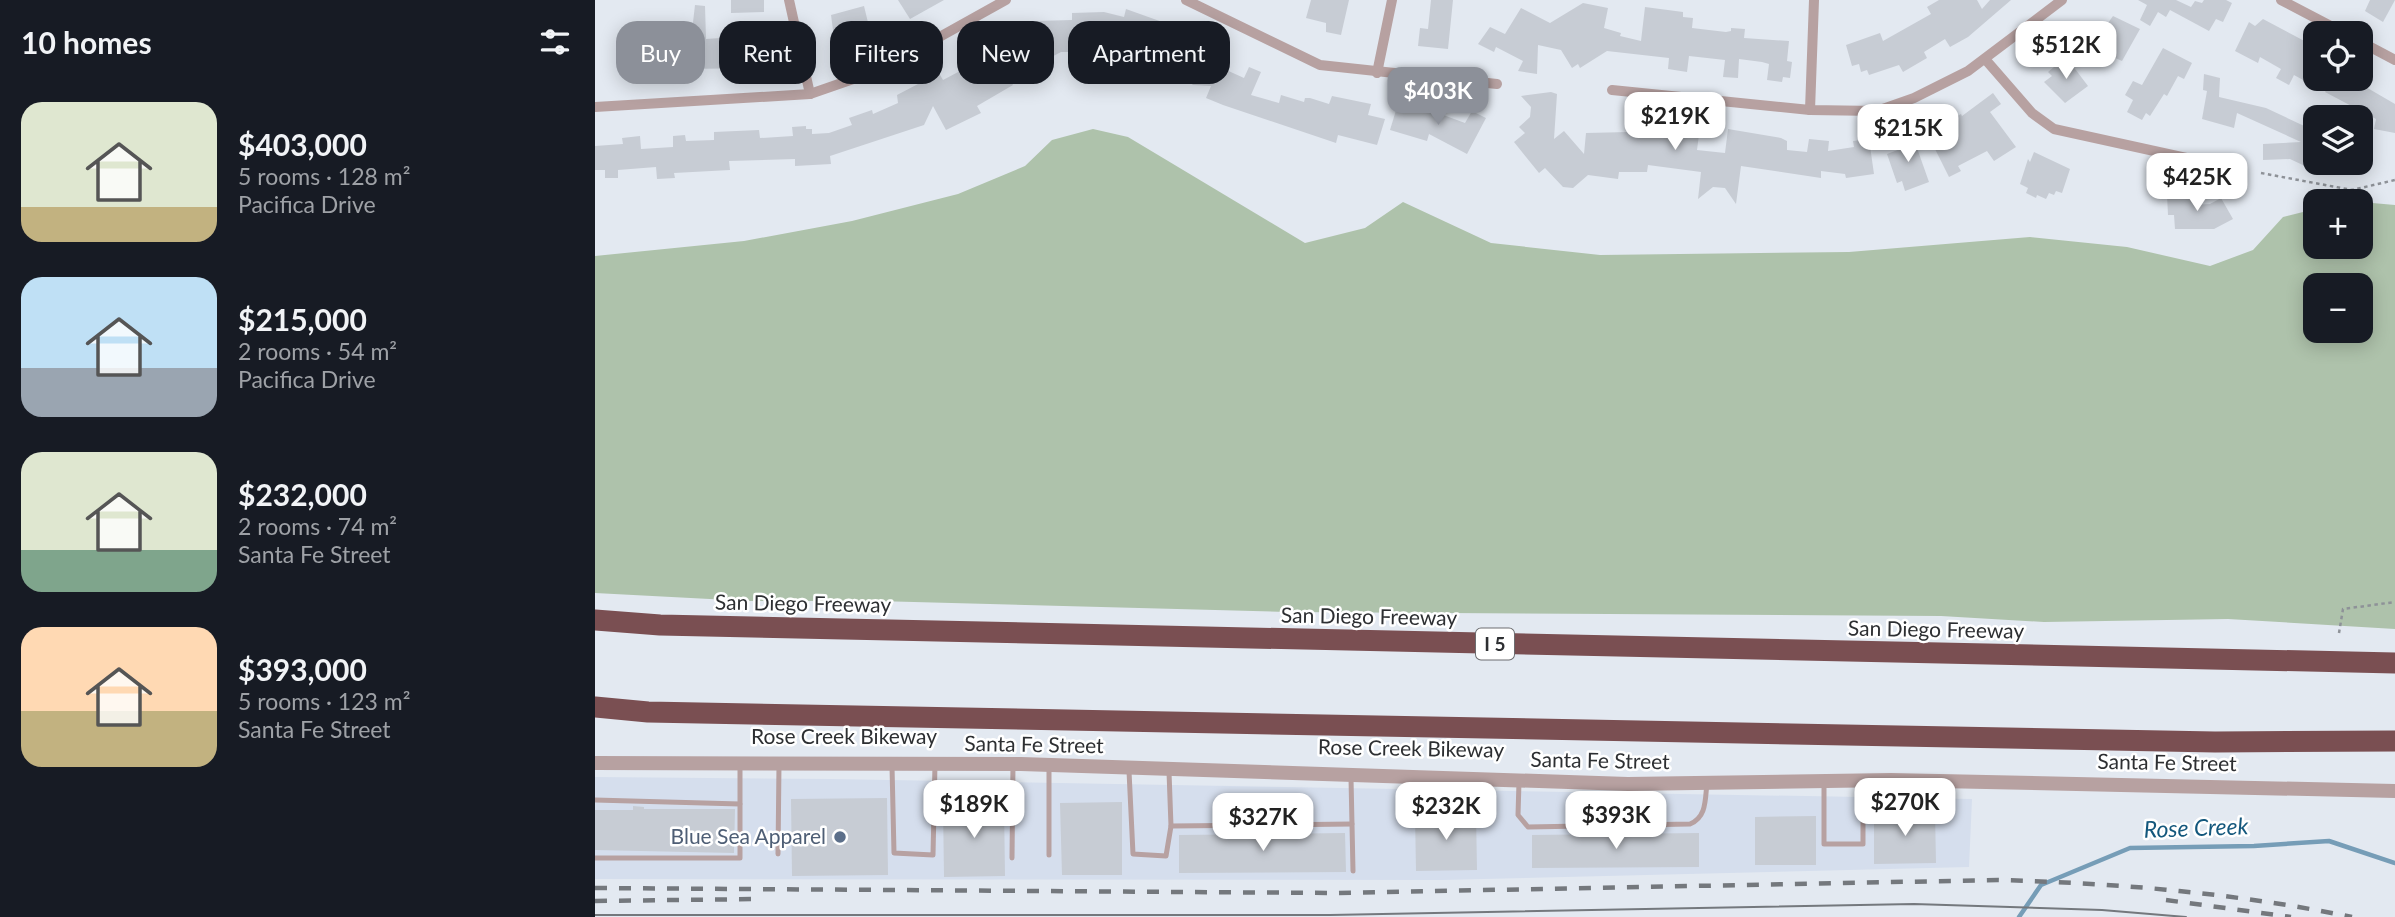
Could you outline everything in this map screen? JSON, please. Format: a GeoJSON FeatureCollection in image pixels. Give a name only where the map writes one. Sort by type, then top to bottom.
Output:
{"type":"FeatureCollection","features":[{"type":"Feature","properties":{"kind":"highway","name":"San Diego Freeway"},"geometry":{"type":"LineString","coordinates":[[595,620],[687,626],[2395,663]]}},
{"type":"Feature","properties":{"kind":"highway"},"geometry":{"type":"LineString","coordinates":[[595,707],[648,712],[2201,741],[2395,741]]}},
{"type":"Feature","properties":{"kind":"street"},"geometry":{"type":"LineString","coordinates":[[789,0],[810,94]]}},
{"type":"Feature","properties":{"kind":"street"},"geometry":{"type":"LineString","coordinates":[[595,107],[775,99],[810,94],[882,69],[1006,0]]}},
{"type":"Feature","properties":{"kind":"street"},"geometry":{"type":"LineString","coordinates":[[1186,0],[1320,65],[1497,84]]}},
{"type":"Feature","properties":{"kind":"street"},"geometry":{"type":"LineString","coordinates":[[1377,73],[1392,0]]}},
{"type":"Feature","properties":{"kind":"street"},"geometry":{"type":"LineString","coordinates":[[1810,110],[1814,0]]}},
{"type":"Feature","properties":{"kind":"street"},"geometry":{"type":"LineString","coordinates":[[1612,90],[1810,110],[1877,111],[1914,98],[1968,71],[2061,0]]}},
{"type":"Feature","properties":{"kind":"street"},"geometry":{"type":"LineString","coordinates":[[2281,0],[2321,21]]}},
{"type":"Feature","properties":{"kind":"street"},"geometry":{"type":"LineString","coordinates":[[2373,48],[2395,60]]}},
{"type":"Feature","properties":{"kind":"street"},"geometry":{"type":"LineString","coordinates":[[1985,59],[2032,113],[2054,129],[2209,163]]}},
{"type":"Feature","properties":{"kind":"street","name":"Santa Fe Street"},"geometry":{"type":"LineString","coordinates":[[595,763],[1013,764],[1520,780],[1707,783],[1864,780],[2395,790]]}},
{"type":"Feature","properties":{"kind":"lane"},"geometry":{"type":"LineString","coordinates":[[595,858],[740,858],[740,764]]}},
{"type":"Feature","properties":{"kind":"lane"},"geometry":{"type":"LineString","coordinates":[[778,854],[779,764]]}},
{"type":"Feature","properties":{"kind":"lane"},"geometry":{"type":"LineString","coordinates":[[891,764],[894,853],[933,855],[935,764]]}},
{"type":"Feature","properties":{"kind":"lane"},"geometry":{"type":"LineString","coordinates":[[1012,858],[1013,764]]}},
{"type":"Feature","properties":{"kind":"lane"},"geometry":{"type":"LineString","coordinates":[[1049,765],[1049,855]]}},
{"type":"Feature","properties":{"kind":"lane"},"geometry":{"type":"LineString","coordinates":[[1129,768],[1133,854],[1165,856],[1171,826],[1168,769]]}},
{"type":"Feature","properties":{"kind":"lane"},"geometry":{"type":"LineString","coordinates":[[1351,775],[1353,872]]}},
{"type":"Feature","properties":{"kind":"lane"},"geometry":{"type":"LineString","coordinates":[[1520,780],[1518,815],[1528,827],[1690,824],[1698,821],[1703,813],[1707,783]]}},
{"type":"Feature","properties":{"kind":"lane"},"geometry":{"type":"LineString","coordinates":[[1824,781],[1824,844],[1863,844],[1864,780]]}},
{"type":"Feature","properties":{"kind":"lane"},"geometry":{"type":"LineString","coordinates":[[595,800],[740,804]]}},
{"type":"Feature","properties":{"kind":"lane"},"geometry":{"type":"LineString","coordinates":[[1171,826],[1352,824]]}},
{"type":"Feature","properties":{"kind":"path"},"geometry":{"type":"LineString","coordinates":[[2261,173],[2352,190],[2395,180]]}},
{"type":"Feature","properties":{"kind":"path"},"geometry":{"type":"LineString","coordinates":[[2339,633],[2343,609],[2395,602]]}},
{"type":"Feature","properties":{"kind":"shaded area"},"geometry":{"type":"Polygon","coordinates":[[[595,777],[1972,799],[1969,867],[1442,880],[595,879],[595,777]]]}},
{"type":"Feature","properties":{"kind":"green space"},"geometry":{"type":"Polygon","coordinates":[[[1093,129],[1128,137],[1305,243],[1365,228],[1403,202],[1491,243],[1600,255],[1849,252],[2030,237],[2127,247],[2210,266],[2253,250],[2283,217],[2303,212],[2303,259],[2373,259],[2373,203],[2395,205],[2395,629],[2228,619],[2044,622],[1941,616],[1287,612],[876,601],[748,601],[595,593],[595,256],[744,241],[852,221],[958,194],[1025,166],[1052,140],[1093,129]]]}},
{"type":"Feature","properties":{"kind":"building"},"geometry":{"type":"Polygon","coordinates":[[[731,0],[764,0],[764,12],[731,13],[731,0]]]}},
{"type":"Feature","properties":{"kind":"building"},"geometry":{"type":"Polygon","coordinates":[[[898,0],[944,0],[910,19],[898,0]]]}},
{"type":"Feature","properties":{"kind":"building"},"geometry":{"type":"Polygon","coordinates":[[[1311,0],[1349,0],[1341,35],[1326,32],[1326,23],[1306,18],[1311,0]]]}},
{"type":"Feature","properties":{"kind":"building"},"geometry":{"type":"Polygon","coordinates":[[[1431,0],[1453,0],[1448,49],[1418,46],[1420,28],[1428,29],[1431,0]]]}},
{"type":"Feature","properties":{"kind":"building"},"geometry":{"type":"Polygon","coordinates":[[[1939,0],[1977,0],[1982,9],[1990,0],[2011,0],[1968,37],[1950,47],[1945,39],[1924,52],[1927,58],[1903,72],[1899,65],[1869,75],[1867,70],[1861,72],[1859,64],[1852,66],[1846,45],[1880,33],[1883,41],[1931,14],[1927,7],[1939,0]]]}},
{"type":"Feature","properties":{"kind":"building"},"geometry":{"type":"Polygon","coordinates":[[[2138,0],[2176,0],[2191,7],[2195,1],[2202,3],[2204,0],[2226,0],[2232,3],[2223,22],[2216,19],[2209,31],[2170,10],[2166,17],[2158,12],[2150,26],[2140,20],[2147,5],[2138,0]]]}},
{"type":"Feature","properties":{"kind":"building"},"geometry":{"type":"Polygon","coordinates":[[[2370,0],[2395,0],[2383,22],[2365,11],[2370,0]]]}},
{"type":"Feature","properties":{"kind":"building"},"geometry":{"type":"Polygon","coordinates":[[[1583,3],[1608,8],[1604,28],[1621,33],[1620,36],[1641,41],[1645,7],[1683,12],[1683,17],[1693,18],[1692,28],[1726,32],[1731,31],[1731,28],[1745,29],[1744,38],[1789,41],[1787,61],[1792,62],[1790,78],[1783,77],[1782,82],[1767,80],[1769,64],[1762,62],[1739,59],[1738,78],[1723,77],[1725,60],[1689,56],[1687,72],[1668,69],[1669,58],[1607,51],[1580,68],[1578,64],[1572,68],[1561,50],[1538,45],[1537,74],[1518,71],[1523,61],[1496,47],[1494,52],[1478,44],[1490,27],[1505,34],[1521,8],[1550,23],[1583,3]]]}},
{"type":"Feature","properties":{"kind":"building"},"geometry":{"type":"Polygon","coordinates":[[[695,5],[705,6],[706,39],[719,38],[719,69],[705,69],[705,21],[693,21],[695,5]]]}},
{"type":"Feature","properties":{"kind":"building"},"geometry":{"type":"Polygon","coordinates":[[[864,6],[868,21],[832,21],[831,15],[864,6]]]}},
{"type":"Feature","properties":{"kind":"building"},"geometry":{"type":"Polygon","coordinates":[[[1126,9],[1160,21],[1068,21],[1068,52],[1054,56],[1054,21],[1036,21],[1072,20],[1072,13],[1104,12],[1124,17],[1126,9]]]}},
{"type":"Feature","properties":{"kind":"building"},"geometry":{"type":"Polygon","coordinates":[[[2113,16],[2140,29],[2122,61],[2078,42],[2086,25],[2101,33],[2113,16]]]}},
{"type":"Feature","properties":{"kind":"building"},"geometry":{"type":"Polygon","coordinates":[[[2263,19],[2303,40],[2303,80],[2294,75],[2289,85],[2276,78],[2281,69],[2260,57],[2258,63],[2235,51],[2249,22],[2255,26],[2263,19]]]}},
{"type":"Feature","properties":{"kind":"building"},"geometry":{"type":"Polygon","coordinates":[[[2163,48],[2192,63],[2184,79],[2178,76],[2167,96],[2164,94],[2150,116],[2146,113],[2142,120],[2127,112],[2133,100],[2125,95],[2133,81],[2142,85],[2163,48]]]}},
{"type":"Feature","properties":{"kind":"building"},"geometry":{"type":"Polygon","coordinates":[[[2066,57],[2088,86],[2065,103],[2044,82],[2052,76],[2048,72],[2066,57]]]}},
{"type":"Feature","properties":{"kind":"building"},"geometry":{"type":"Polygon","coordinates":[[[1249,67],[1261,72],[1251,95],[1279,103],[1281,95],[1304,102],[1305,98],[1310,98],[1329,104],[1332,96],[1371,104],[1368,115],[1385,119],[1377,145],[1338,135],[1336,143],[1223,105],[1206,98],[1211,86],[1193,85],[1230,84],[1230,72],[1244,78],[1249,67]]]}},
{"type":"Feature","properties":{"kind":"building"},"geometry":{"type":"Polygon","coordinates":[[[957,73],[957,84],[1013,85],[977,106],[981,113],[946,130],[933,106],[924,125],[830,156],[831,164],[795,166],[795,159],[729,161],[730,170],[674,173],[675,178],[657,179],[656,167],[618,170],[618,178],[605,178],[605,170],[595,170],[595,146],[623,144],[622,138],[640,136],[641,149],[673,147],[673,136],[685,135],[686,141],[714,140],[714,132],[759,130],[760,138],[793,136],[792,127],[806,126],[806,129],[812,129],[812,134],[829,133],[852,125],[849,118],[872,110],[873,114],[898,103],[897,95],[918,84],[943,84],[943,80],[957,73]]]}},
{"type":"Feature","properties":{"kind":"building"},"geometry":{"type":"Polygon","coordinates":[[[2204,74],[2220,78],[2219,97],[2266,108],[2303,125],[2303,165],[2290,159],[2263,160],[2263,144],[2301,142],[2237,113],[2234,128],[2202,119],[2207,91],[2203,90],[2204,74]]]}},
{"type":"Feature","properties":{"kind":"building"},"geometry":{"type":"Polygon","coordinates":[[[2373,91],[2395,104],[2395,133],[2374,129],[2376,119],[2373,117],[2373,105],[2350,105],[2325,92],[2373,91]]]}},
{"type":"Feature","properties":{"kind":"building"},"geometry":{"type":"Polygon","coordinates":[[[1551,92],[1557,94],[1554,139],[1564,131],[1584,154],[1586,133],[1629,132],[1630,119],[1700,127],[1697,150],[1725,153],[1728,129],[1781,138],[1787,141],[1787,150],[1807,152],[1809,139],[1829,141],[1828,151],[1854,147],[1853,141],[1869,139],[1874,174],[1846,178],[1845,174],[1821,171],[1821,178],[1741,166],[1736,204],[1725,188],[1713,187],[1698,199],[1701,172],[1648,165],[1647,172],[1619,172],[1618,179],[1588,175],[1573,188],[1563,187],[1545,168],[1539,173],[1514,142],[1525,133],[1519,127],[1530,117],[1531,107],[1521,96],[1551,92]]]}},
{"type":"Feature","properties":{"kind":"building"},"geometry":{"type":"Polygon","coordinates":[[[1993,93],[2001,104],[1990,112],[2016,147],[1994,161],[1987,151],[1958,166],[1961,171],[1949,177],[1930,139],[1947,130],[1943,123],[1961,114],[1962,116],[1993,93]]]}},
{"type":"Feature","properties":{"kind":"building"},"geometry":{"type":"Polygon","coordinates":[[[1419,106],[1465,123],[1472,111],[1486,118],[1467,154],[1429,134],[1427,141],[1390,130],[1397,107],[1417,112],[1419,106]]]}},
{"type":"Feature","properties":{"kind":"building"},"geometry":{"type":"Polygon","coordinates":[[[1911,131],[1929,182],[1905,191],[1902,181],[1897,183],[1887,154],[1903,148],[1898,135],[1911,131]]]}},
{"type":"Feature","properties":{"kind":"building"},"geometry":{"type":"Polygon","coordinates":[[[2034,152],[2070,169],[2062,193],[2049,193],[2046,199],[2026,193],[2028,188],[2020,184],[2028,159],[2030,162],[2034,152]]]}},
{"type":"Feature","properties":{"kind":"building"},"geometry":{"type":"Polygon","coordinates":[[[2167,195],[2193,196],[2193,205],[2210,204],[2221,198],[2233,219],[2214,229],[2175,229],[2174,215],[2168,215],[2167,195]]]}},
{"type":"Feature","properties":{"kind":"building","name":"Blue Sea Apparel"},"geometry":{"type":"Polygon","coordinates":[[[887,798],[888,875],[792,876],[791,799],[887,798]]]}},
{"type":"Feature","properties":{"kind":"building"},"geometry":{"type":"Polygon","coordinates":[[[1122,802],[1122,875],[1062,875],[1060,803],[1122,802]]]}},
{"type":"Feature","properties":{"kind":"building"},"geometry":{"type":"Polygon","coordinates":[[[1004,804],[1005,876],[944,877],[943,805],[1004,804]]]}},
{"type":"Feature","properties":{"kind":"building"},"geometry":{"type":"Polygon","coordinates":[[[633,806],[644,809],[735,809],[734,853],[595,850],[595,810],[633,810],[633,806]]]}},
{"type":"Feature","properties":{"kind":"building"},"geometry":{"type":"Polygon","coordinates":[[[1935,812],[1936,863],[1874,864],[1874,813],[1935,812]]]}},
{"type":"Feature","properties":{"kind":"building"},"geometry":{"type":"Polygon","coordinates":[[[1476,813],[1477,870],[1416,871],[1415,814],[1476,813]]]}},
{"type":"Feature","properties":{"kind":"building"},"geometry":{"type":"Polygon","coordinates":[[[1816,816],[1816,865],[1755,865],[1755,817],[1816,816]]]}},
{"type":"Feature","properties":{"kind":"building"},"geometry":{"type":"Polygon","coordinates":[[[1345,833],[1346,872],[1179,873],[1179,835],[1345,833]]]}},
{"type":"Feature","properties":{"kind":"building"},"geometry":{"type":"Polygon","coordinates":[[[1699,833],[1699,867],[1532,868],[1532,835],[1699,833]]]}},
{"type":"Feature","properties":{"kind":"waterway","name":"Rose Creek"},"geometry":{"type":"LineString","coordinates":[[2019,917],[2041,885],[2130,848],[2254,846],[2329,841],[2395,863]]}},
{"type":"Feature","properties":{"kind":"tram line"},"geometry":{"type":"LineString","coordinates":[[595,915],[1330,915],[1914,904],[2102,910],[2186,917]]}},
{"type":"Feature","properties":{"kind":"railway"},"geometry":{"type":"LineString","coordinates":[[595,888],[1335,893],[1998,880],[2176,891],[2352,917]]}},
{"type":"Feature","properties":{"kind":"railway"},"geometry":{"type":"LineString","coordinates":[[595,901],[759,899]]}},
{"type":"Feature","properties":{"kind":"railway"},"geometry":{"type":"LineString","coordinates":[[2166,900],[2291,917]]}},
{"type":"Feature","properties":{"kind":"place","name":"Blue Sea Apparel"},"geometry":{"type":"Point","coordinates":[840,837]}}]}
